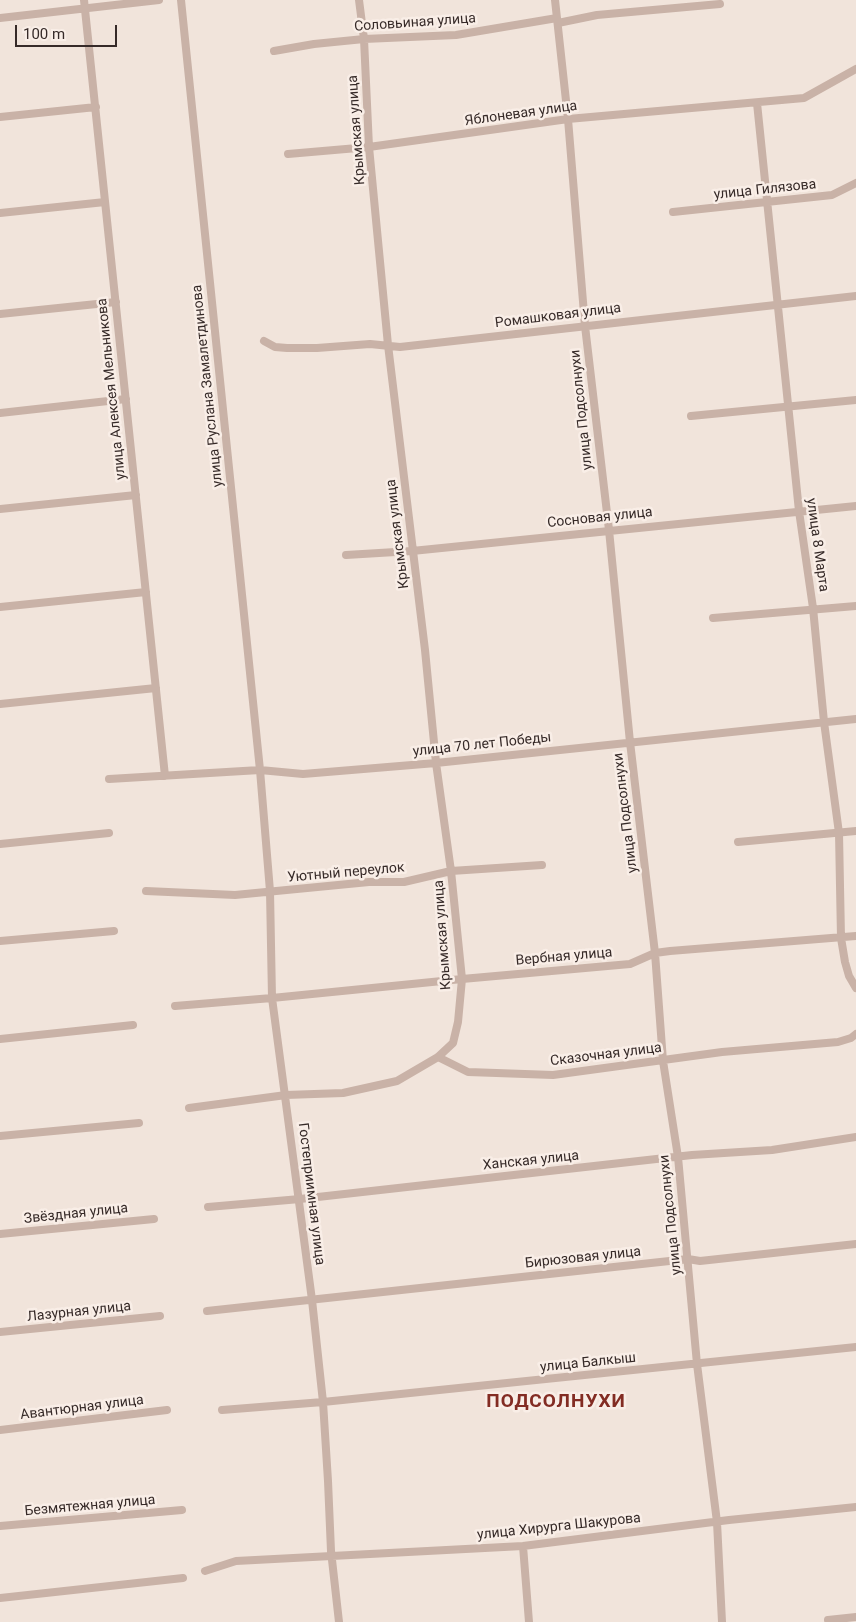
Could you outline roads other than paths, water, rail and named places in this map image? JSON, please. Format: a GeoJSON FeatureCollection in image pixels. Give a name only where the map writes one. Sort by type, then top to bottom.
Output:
{"type":"FeatureCollection","features":[{"type":"Feature","properties":{"kind":"street","name":"улица Алексея Мельникова"},"geometry":{"type":"LineString","coordinates":[[84,0],[166,776]]}},
{"type":"Feature","properties":{"kind":"street"},"geometry":{"type":"LineString","coordinates":[[0,18],[159,0]]}},
{"type":"Feature","properties":{"kind":"street","name":"улица Руслана Замалетдинова"},"geometry":{"type":"LineString","coordinates":[[181,0],[260,770]]}},
{"type":"Feature","properties":{"kind":"street","name":"Крымская улица"},"geometry":{"type":"LineString","coordinates":[[359,0],[364,39],[369,147],[388,345],[425,650],[436,763],[451,870],[462,979],[458,1022],[453,1043],[438,1057]]}},
{"type":"Feature","properties":{"kind":"street","name":"улица Подсолнухи"},"geometry":{"type":"LineString","coordinates":[[555,0],[568,119],[585,326],[655,953],[663,1061],[678,1157],[697,1364],[717,1522],[722,1622]]}},
{"type":"Feature","properties":{"kind":"street","name":"Соловьиная улица"},"geometry":{"type":"LineString","coordinates":[[274,51],[314,44],[364,39],[456,35],[598,15],[720,4]]}},
{"type":"Feature","properties":{"kind":"street","name":"Яблоневая улица"},"geometry":{"type":"LineString","coordinates":[[288,154],[369,147],[568,119],[804,98],[856,69]]}},
{"type":"Feature","properties":{"kind":"street","name":"улица 8 Марта"},"geometry":{"type":"LineString","coordinates":[[757,103],[776,304],[799,511],[813,608],[824,722],[839,832],[841,938],[844,962],[856,988]]}},
{"type":"Feature","properties":{"kind":"street"},"geometry":{"type":"LineString","coordinates":[[0,117],[96,107]]}},
{"type":"Feature","properties":{"kind":"street","name":"улица Гилязова"},"geometry":{"type":"LineString","coordinates":[[673,212],[832,196],[856,183]]}},
{"type":"Feature","properties":{"kind":"street"},"geometry":{"type":"LineString","coordinates":[[0,213],[106,202]]}},
{"type":"Feature","properties":{"kind":"street","name":"Ромашковая улица"},"geometry":{"type":"LineString","coordinates":[[264,341],[276,347],[287,348],[370,344],[400,347],[856,296]]}},
{"type":"Feature","properties":{"kind":"street"},"geometry":{"type":"LineString","coordinates":[[0,314],[116,302]]}},
{"type":"Feature","properties":{"kind":"street"},"geometry":{"type":"LineString","coordinates":[[0,413],[126,399]]}},
{"type":"Feature","properties":{"kind":"street"},"geometry":{"type":"LineString","coordinates":[[692,416],[856,400]]}},
{"type":"Feature","properties":{"kind":"street"},"geometry":{"type":"LineString","coordinates":[[0,509],[136,495]]}},
{"type":"Feature","properties":{"kind":"street","name":"Сосновая улица"},"geometry":{"type":"LineString","coordinates":[[346,555],[856,506]]}},
{"type":"Feature","properties":{"kind":"street"},"geometry":{"type":"LineString","coordinates":[[0,607],[146,592]]}},
{"type":"Feature","properties":{"kind":"street"},"geometry":{"type":"LineString","coordinates":[[713,618],[813,608],[856,606]]}},
{"type":"Feature","properties":{"kind":"street"},"geometry":{"type":"LineString","coordinates":[[0,704],[156,688]]}},
{"type":"Feature","properties":{"kind":"street","name":"улица 70 лет Победы"},"geometry":{"type":"LineString","coordinates":[[109,779],[260,770],[303,774],[436,763],[856,718]]}},
{"type":"Feature","properties":{"kind":"street","name":"Гостеприимная улица"},"geometry":{"type":"LineString","coordinates":[[260,770],[270,891],[272,998],[300,1199],[323,1402],[332,1555],[339,1622]]}},
{"type":"Feature","properties":{"kind":"street"},"geometry":{"type":"LineString","coordinates":[[738,842],[856,831]]}},
{"type":"Feature","properties":{"kind":"street"},"geometry":{"type":"LineString","coordinates":[[0,844],[109,833]]}},
{"type":"Feature","properties":{"kind":"street","name":"Уютный переулок"},"geometry":{"type":"LineString","coordinates":[[146,890],[236,895],[369,882],[404,882],[451,870],[542,866]]}},
{"type":"Feature","properties":{"kind":"street"},"geometry":{"type":"LineString","coordinates":[[0,941],[114,931]]}},
{"type":"Feature","properties":{"kind":"street","name":"Вербная улица"},"geometry":{"type":"LineString","coordinates":[[175,1006],[630,964],[655,953],[856,936]]}},
{"type":"Feature","properties":{"kind":"street"},"geometry":{"type":"LineString","coordinates":[[0,1039],[133,1025]]}},
{"type":"Feature","properties":{"kind":"street","name":"Сказочная улица"},"geometry":{"type":"LineString","coordinates":[[438,1057],[468,1072],[553,1075],[663,1061],[678,1057],[838,1042],[851,1038],[856,1034]]}},
{"type":"Feature","properties":{"kind":"street"},"geometry":{"type":"LineString","coordinates":[[189,1108],[286,1095],[343,1093],[397,1081],[438,1057]]}},
{"type":"Feature","properties":{"kind":"street"},"geometry":{"type":"LineString","coordinates":[[0,1136],[139,1123]]}},
{"type":"Feature","properties":{"kind":"street","name":"Ханская улица"},"geometry":{"type":"LineString","coordinates":[[208,1207],[300,1199],[678,1157],[772,1150],[856,1137]]}},
{"type":"Feature","properties":{"kind":"street","name":"Звёздная улица"},"geometry":{"type":"LineString","coordinates":[[0,1234],[154,1219]]}},
{"type":"Feature","properties":{"kind":"street","name":"Бирюзовая улица"},"geometry":{"type":"LineString","coordinates":[[207,1311],[688,1259],[700,1261],[856,1244]]}},
{"type":"Feature","properties":{"kind":"street","name":"Лазурная улица"},"geometry":{"type":"LineString","coordinates":[[0,1332],[160,1316]]}},
{"type":"Feature","properties":{"kind":"street","name":"улица Балкыш"},"geometry":{"type":"LineString","coordinates":[[222,1410],[323,1402],[856,1347]]}},
{"type":"Feature","properties":{"kind":"street","name":"Авантюрная улица"},"geometry":{"type":"LineString","coordinates":[[0,1430],[167,1410]]}},
{"type":"Feature","properties":{"kind":"street","name":"улица Хирурга Шакурова"},"geometry":{"type":"LineString","coordinates":[[205,1571],[236,1562],[332,1555],[523,1546],[856,1507]]}},
{"type":"Feature","properties":{"kind":"street","name":"Безмятежная улица"},"geometry":{"type":"LineString","coordinates":[[0,1526],[182,1510]]}},
{"type":"Feature","properties":{"kind":"street"},"geometry":{"type":"LineString","coordinates":[[523,1546],[529,1622]]}},
{"type":"Feature","properties":{"kind":"street"},"geometry":{"type":"LineString","coordinates":[[0,1598],[183,1578]]}},
{"type":"Feature","properties":{"kind":"street"},"geometry":{"type":"LineString","coordinates":[[828,1620],[856,1617]]}},
{"type":"Feature","properties":{"kind":"district","name":"ПОДСОЛНУХИ"},"geometry":{"type":"Point","coordinates":[556,1402]}}]}
